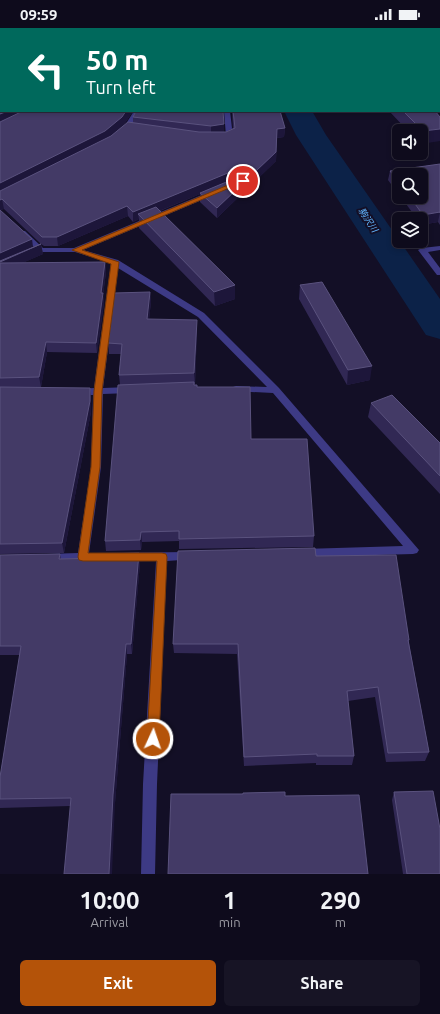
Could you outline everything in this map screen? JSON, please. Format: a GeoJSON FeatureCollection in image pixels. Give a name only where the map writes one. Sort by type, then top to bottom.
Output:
{"type":"FeatureCollection","features":[{"type":"Feature","properties":{"kind":"street"},"geometry":{"type":"LineString","coordinates":[[115,138],[131,128],[137,112]]}},
{"type":"Feature","properties":{"kind":"street"},"geometry":{"type":"LineString","coordinates":[[217,138],[230,137],[227,112]]}},
{"type":"Feature","properties":{"kind":"street"},"geometry":{"type":"LineString","coordinates":[[75,250],[221,190]]}},
{"type":"Feature","properties":{"kind":"street"},"geometry":{"type":"LineString","coordinates":[[18,228],[41,250]]}},
{"type":"Feature","properties":{"kind":"street"},"geometry":{"type":"LineString","coordinates":[[440,248],[422,250],[440,272]]}},
{"type":"Feature","properties":{"kind":"street"},"geometry":{"type":"LineString","coordinates":[[20,259],[41,250],[75,250],[115,262],[201,315],[276,390],[413,550],[296,554]]}},
{"type":"Feature","properties":{"kind":"street"},"geometry":{"type":"LineString","coordinates":[[83,557],[96,467],[98,391],[115,262]]}},
{"type":"Feature","properties":{"kind":"street"},"geometry":{"type":"LineString","coordinates":[[230,389],[276,390]]}},
{"type":"Feature","properties":{"kind":"street"},"geometry":{"type":"LineString","coordinates":[[68,392],[137,390]]}},
{"type":"Feature","properties":{"kind":"street"},"geometry":{"type":"LineString","coordinates":[[38,559],[201,556]]}},
{"type":"Feature","properties":{"kind":"street"},"geometry":{"type":"LineString","coordinates":[[148,874],[150,784],[162,557]]}},
{"type":"Feature","properties":{"kind":"building"},"geometry":{"type":"Polygon","coordinates":[[[21,112],[125,112],[122,117],[105,131],[0,183],[0,122],[21,112]]]}},
{"type":"Feature","properties":{"kind":"building"},"geometry":{"type":"Polygon","coordinates":[[[136,112],[223,112],[224,124],[211,126],[133,117],[136,112]]]}},
{"type":"Feature","properties":{"kind":"building"},"geometry":{"type":"Polygon","coordinates":[[[233,112],[280,112],[285,128],[277,129],[276,152],[217,208],[200,193],[248,173],[248,169],[240,168],[133,212],[127,206],[57,237],[42,237],[2,199],[0,200],[0,191],[111,136],[128,122],[199,132],[226,132],[235,128],[233,112]]]}},
{"type":"Feature","properties":{"kind":"building"},"geometry":{"type":"Polygon","coordinates":[[[404,112],[436,112],[440,117],[440,129],[428,130],[428,124],[416,124],[404,112]]]}},
{"type":"Feature","properties":{"kind":"building"},"geometry":{"type":"Polygon","coordinates":[[[440,164],[440,212],[428,214],[428,212],[421,212],[415,204],[428,204],[428,168],[411,168],[440,164]]]}},
{"type":"Feature","properties":{"kind":"building"},"geometry":{"type":"Polygon","coordinates":[[[156,207],[235,285],[214,292],[138,214],[156,207]]]}},
{"type":"Feature","properties":{"kind":"building"},"geometry":{"type":"Polygon","coordinates":[[[0,210],[32,239],[0,253],[0,210]]]}},
{"type":"Feature","properties":{"kind":"building"},"geometry":{"type":"Polygon","coordinates":[[[41,244],[0,262],[0,261],[41,244]]]}},
{"type":"Feature","properties":{"kind":"building"},"geometry":{"type":"Polygon","coordinates":[[[105,262],[101,293],[103,293],[96,343],[46,342],[39,377],[0,378],[0,263],[105,262]]]}},
{"type":"Feature","properties":{"kind":"building"},"geometry":{"type":"Polygon","coordinates":[[[322,282],[372,366],[348,370],[300,285],[322,282]]]}},
{"type":"Feature","properties":{"kind":"building"},"geometry":{"type":"Polygon","coordinates":[[[150,292],[147,319],[197,320],[194,373],[119,375],[122,344],[108,343],[114,293],[150,292]]]}},
{"type":"Feature","properties":{"kind":"building"},"geometry":{"type":"Polygon","coordinates":[[[194,382],[194,385],[197,385],[197,387],[250,387],[251,439],[307,439],[314,536],[179,539],[179,531],[141,532],[140,540],[105,541],[118,385],[194,382]]]}},
{"type":"Feature","properties":{"kind":"building"},"geometry":{"type":"Polygon","coordinates":[[[0,387],[90,388],[90,401],[62,543],[0,544],[0,387]]]}},
{"type":"Feature","properties":{"kind":"building"},"geometry":{"type":"Polygon","coordinates":[[[392,395],[440,443],[440,476],[371,403],[392,395]]]}},
{"type":"Feature","properties":{"kind":"building"},"geometry":{"type":"Polygon","coordinates":[[[315,548],[316,556],[396,555],[408,640],[429,752],[388,753],[378,687],[347,691],[354,756],[317,756],[317,754],[244,757],[238,644],[173,644],[178,551],[315,548]]]}},
{"type":"Feature","properties":{"kind":"building"},"geometry":{"type":"Polygon","coordinates":[[[139,553],[131,644],[126,644],[113,795],[109,874],[64,874],[71,798],[0,799],[0,777],[21,646],[0,646],[0,555],[60,554],[59,559],[103,558],[104,554],[139,553]]]}},
{"type":"Feature","properties":{"kind":"building"},"geometry":{"type":"Polygon","coordinates":[[[433,791],[440,829],[440,874],[407,874],[394,792],[433,791]]]}},
{"type":"Feature","properties":{"kind":"building"},"geometry":{"type":"Polygon","coordinates":[[[285,792],[285,796],[359,795],[368,874],[168,874],[171,794],[243,794],[285,792]]]}},
{"type":"Feature","properties":{"kind":"waterway","name":"駒沢川"},"geometry":{"type":"LineString","coordinates":[[299,112],[311,135],[440,327]]}},
{"type":"Feature","properties":{"kind":"route"},"geometry":{"type":"LineString","coordinates":[[153,739],[162,557],[83,557],[96,467],[98,391],[115,262],[75,250],[243,181]]}}]}
